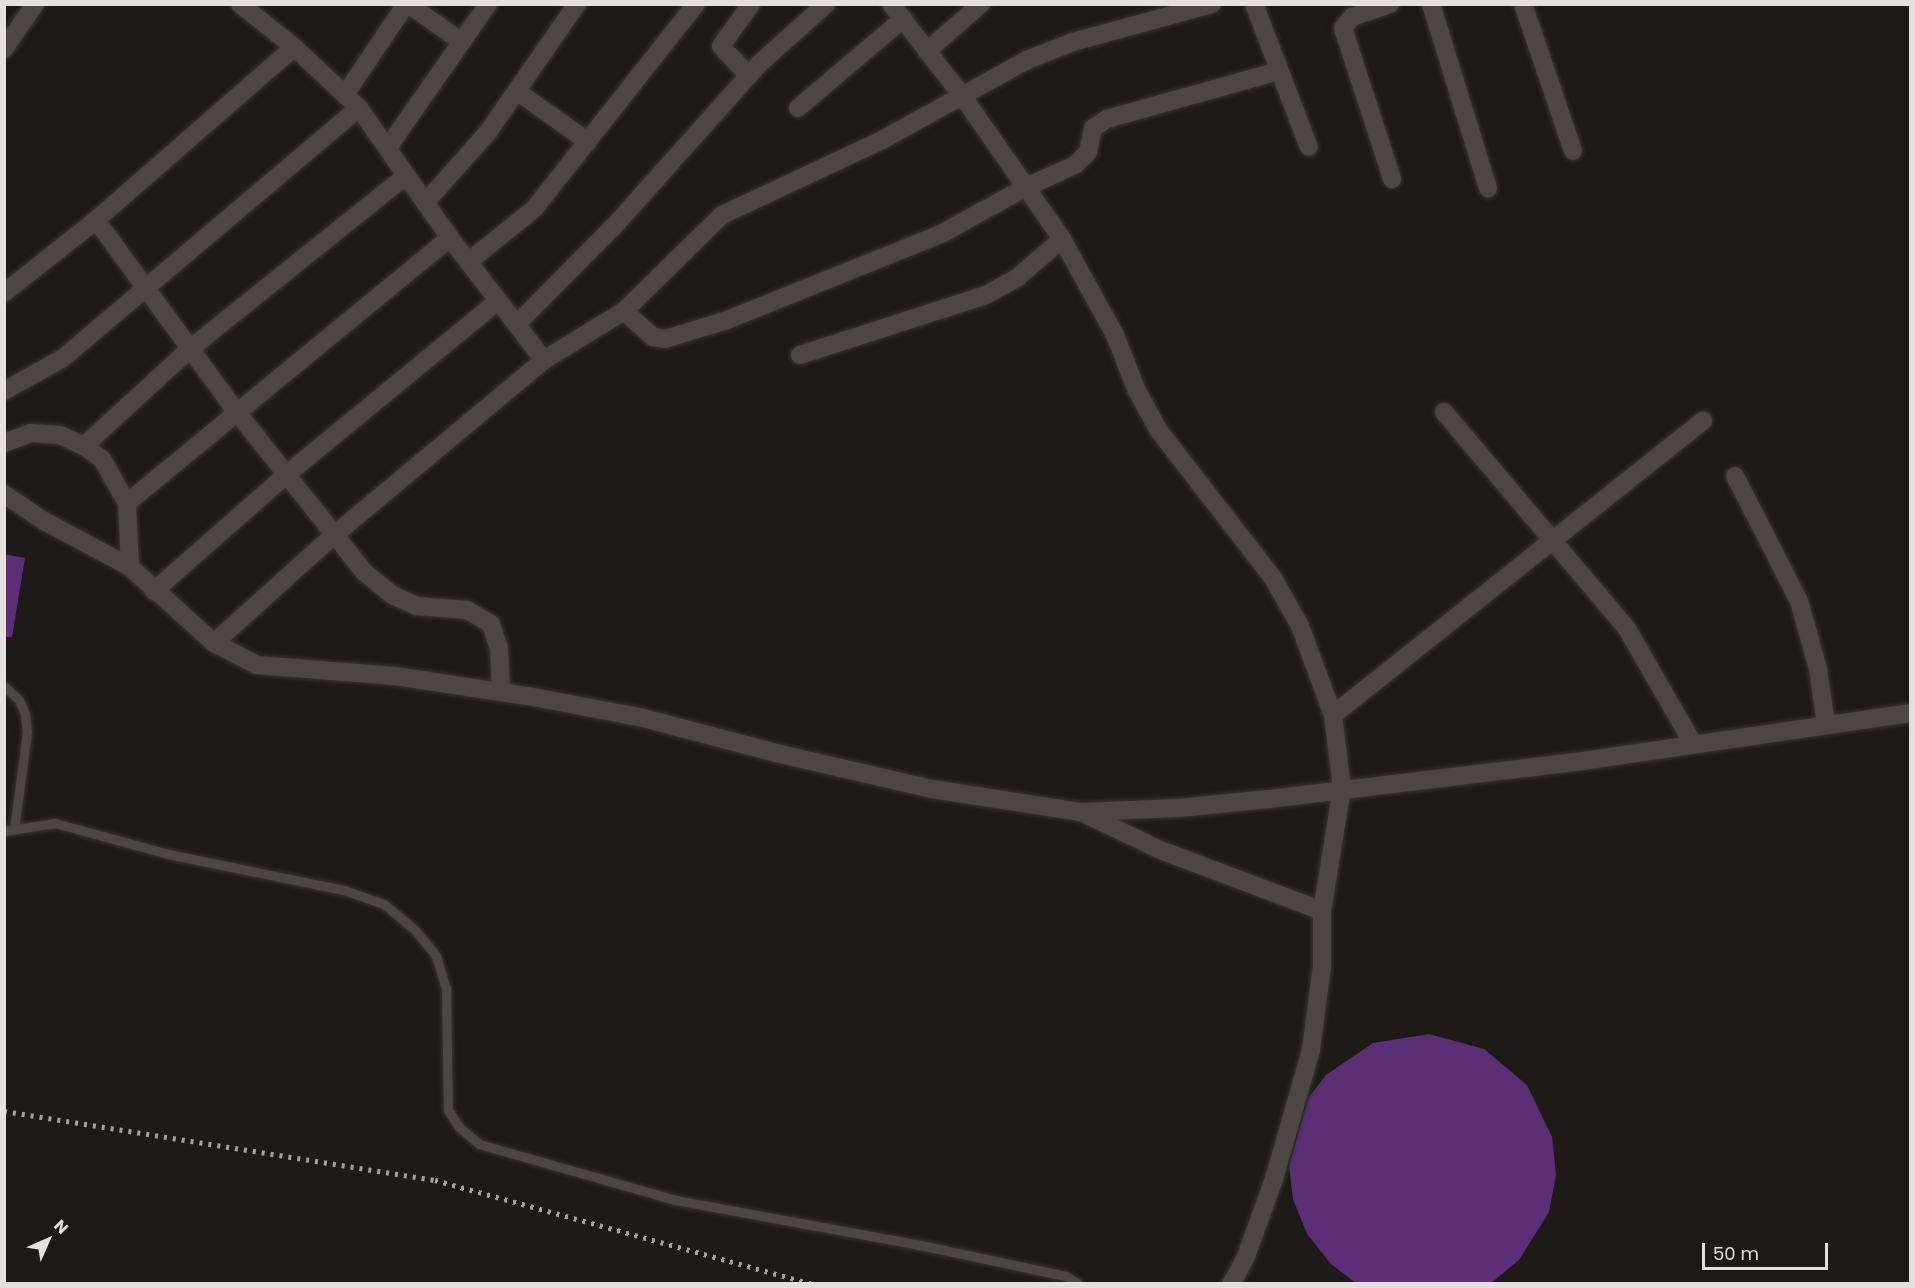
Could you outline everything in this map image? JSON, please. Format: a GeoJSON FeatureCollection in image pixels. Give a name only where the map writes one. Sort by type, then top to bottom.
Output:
{"type":"FeatureCollection","features":[{"type":"Feature","properties":{"kind":"street"},"geometry":{"type":"LineString","coordinates":[[4,49],[35,4]]}},
{"type":"Feature","properties":{"kind":"street"},"geometry":{"type":"LineString","coordinates":[[240,4],[294,47],[346,93],[359,108],[389,146],[406,176],[450,238],[498,301],[518,323],[544,360]]}},
{"type":"Feature","properties":{"kind":"street"},"geometry":{"type":"LineString","coordinates":[[346,93],[407,4],[462,42]]}},
{"type":"Feature","properties":{"kind":"street"},"geometry":{"type":"LineString","coordinates":[[389,146],[488,4]]}},
{"type":"Feature","properties":{"kind":"street"},"geometry":{"type":"LineString","coordinates":[[468,262],[534,209],[696,4]]}},
{"type":"Feature","properties":{"kind":"street"},"geometry":{"type":"LineString","coordinates":[[749,76],[721,46],[751,4]]}},
{"type":"Feature","properties":{"kind":"street"},"geometry":{"type":"LineString","coordinates":[[518,323],[616,224],[749,76],[826,4]]}},
{"type":"Feature","properties":{"kind":"street"},"geometry":{"type":"LineString","coordinates":[[927,51],[981,4]]}},
{"type":"Feature","properties":{"kind":"street"},"geometry":{"type":"LineString","coordinates":[[214,643],[333,536],[544,360],[624,311],[722,215],[882,140],[1027,60],[1073,42],[1212,4]]}},
{"type":"Feature","properties":{"kind":"street"},"geometry":{"type":"LineString","coordinates":[[1254,4],[1309,147]]}},
{"type":"Feature","properties":{"kind":"street"},"geometry":{"type":"LineString","coordinates":[[1390,4],[1352,17],[1343,28],[1392,180]]}},
{"type":"Feature","properties":{"kind":"street"},"geometry":{"type":"LineString","coordinates":[[1431,4],[1488,188]]}},
{"type":"Feature","properties":{"kind":"street"},"geometry":{"type":"LineString","coordinates":[[1523,4],[1573,152]]}},
{"type":"Feature","properties":{"kind":"street"},"geometry":{"type":"LineString","coordinates":[[425,203],[518,92],[575,5]]}},
{"type":"Feature","properties":{"kind":"street"},"geometry":{"type":"LineString","coordinates":[[798,108],[897,10],[963,97],[1062,240],[1116,335],[1136,389],[1159,431],[1273,578],[1300,626],[1333,715],[1342,788],[1322,911],[1322,966],[1311,1050],[1275,1179],[1245,1259],[1231,1284]]}},
{"type":"Feature","properties":{"kind":"street"},"geometry":{"type":"LineString","coordinates":[[4,293],[96,220],[294,47]]}},
{"type":"Feature","properties":{"kind":"street"},"geometry":{"type":"LineString","coordinates":[[624,311],[653,337],[676,338],[862,269],[987,212],[1026,187],[1084,158],[1090,134],[1107,119],[1279,71]]}},
{"type":"Feature","properties":{"kind":"street"},"geometry":{"type":"LineString","coordinates":[[518,92],[588,142]]}},
{"type":"Feature","properties":{"kind":"street"},"geometry":{"type":"LineString","coordinates":[[4,391],[63,358],[143,288],[359,108]]}},
{"type":"Feature","properties":{"kind":"street"},"geometry":{"type":"LineString","coordinates":[[84,446],[191,348],[406,176]]}},
{"type":"Feature","properties":{"kind":"street"},"geometry":{"type":"LineString","coordinates":[[96,220],[143,288],[191,348],[236,411],[333,536],[364,572],[392,596],[417,606],[466,610],[490,624],[499,648],[501,692]]}},
{"type":"Feature","properties":{"kind":"street"},"geometry":{"type":"LineString","coordinates":[[127,503],[236,411],[450,238]]}},
{"type":"Feature","properties":{"kind":"street"},"geometry":{"type":"LineString","coordinates":[[800,355],[986,295],[1018,277],[1062,240]]}},
{"type":"Feature","properties":{"kind":"street"},"geometry":{"type":"LineString","coordinates":[[154,591],[286,475],[498,301]]}},
{"type":"Feature","properties":{"kind":"street"},"geometry":{"type":"LineString","coordinates":[[1444,412],[1626,627],[1692,742]]}},
{"type":"Feature","properties":{"kind":"street"},"geometry":{"type":"LineString","coordinates":[[1333,715],[1703,421]]}},
{"type":"Feature","properties":{"kind":"street"},"geometry":{"type":"LineString","coordinates":[[4,443],[31,433],[60,435],[84,446],[102,459],[127,503],[130,567]]}},
{"type":"Feature","properties":{"kind":"street"},"geometry":{"type":"LineString","coordinates":[[1735,476],[1799,601],[1818,669],[1826,724]]}},
{"type":"Feature","properties":{"kind":"street"},"geometry":{"type":"LineString","coordinates":[[4,494],[44,521],[130,567],[214,643],[257,665],[395,676],[501,692],[643,718],[776,753],[932,789],[1081,812],[1179,808],[1582,761],[1692,742],[1911,713]]}},
{"type":"Feature","properties":{"kind":"street"},"geometry":{"type":"LineString","coordinates":[[1081,812],[1158,849],[1322,911]]}},
{"type":"Feature","properties":{"kind":"lane"},"geometry":{"type":"LineString","coordinates":[[4,686],[19,700],[26,714],[27,732],[9,830],[55,824],[168,854],[344,890],[384,904],[415,930],[436,956],[446,988],[448,1110],[459,1127],[479,1144],[675,1200],[920,1245],[1066,1276],[1078,1284]]}},
{"type":"Feature","properties":{"kind":"building"},"geometry":{"type":"Polygon","coordinates":[[[4,554],[25,558],[12,637],[4,637],[4,554]]]}},
{"type":"Feature","properties":{"kind":"building"},"geometry":{"type":"Polygon","coordinates":[[[1429,1034],[1484,1049],[1527,1085],[1552,1137],[1556,1175],[1549,1212],[1519,1260],[1490,1284],[1357,1284],[1331,1264],[1307,1234],[1293,1199],[1289,1166],[1309,1097],[1326,1075],[1373,1043],[1429,1034]]]}},
{"type":"Feature","properties":{"kind":"railway"},"geometry":{"type":"LineString","coordinates":[[4,1111],[435,1180],[813,1284]]}}]}
